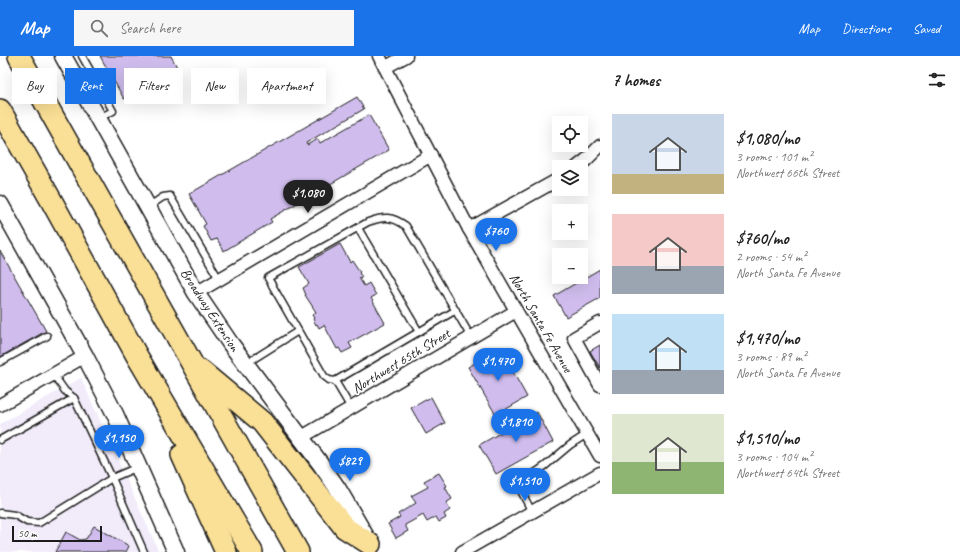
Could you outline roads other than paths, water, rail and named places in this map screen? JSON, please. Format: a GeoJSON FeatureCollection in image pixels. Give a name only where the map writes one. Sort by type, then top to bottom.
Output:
{"type":"FeatureCollection","features":[{"type":"Feature","properties":{"kind":"highway"},"geometry":{"type":"LineString","coordinates":[[19,56],[298,552]]}},
{"type":"Feature","properties":{"kind":"highway"},"geometry":{"type":"LineString","coordinates":[[0,110],[137,356],[252,552]]}},
{"type":"Feature","properties":{"kind":"highway"},"geometry":{"type":"LineString","coordinates":[[137,356],[226,552]]}},
{"type":"Feature","properties":{"kind":"highway"},"geometry":{"type":"LineString","coordinates":[[190,362],[262,422],[345,528],[372,548]]}},
{"type":"Feature","properties":{"kind":"main road","name":"Broadway Extension"},"geometry":{"type":"LineString","coordinates":[[63,56],[196,293],[245,364],[302,437],[338,489],[372,548]]}},
{"type":"Feature","properties":{"kind":"main road"},"geometry":{"type":"LineString","coordinates":[[0,204],[85,356],[115,414],[176,552]]}},
{"type":"Feature","properties":{"kind":"street","name":"North Santa Fe Avenue"},"geometry":{"type":"LineString","coordinates":[[379,56],[469,229],[600,456]]}},
{"type":"Feature","properties":{"kind":"street"},"geometry":{"type":"LineString","coordinates":[[386,68],[406,56]]}},
{"type":"Feature","properties":{"kind":"street"},"geometry":{"type":"LineString","coordinates":[[586,160],[600,146]]}},
{"type":"Feature","properties":{"kind":"street"},"geometry":{"type":"LineString","coordinates":[[196,293],[431,155]]}},
{"type":"Feature","properties":{"kind":"street"},"geometry":{"type":"LineString","coordinates":[[469,229],[552,184]]}},
{"type":"Feature","properties":{"kind":"street","name":"Northwest 65th Street"},"geometry":{"type":"LineString","coordinates":[[302,437],[516,310]]}},
{"type":"Feature","properties":{"kind":"street"},"geometry":{"type":"LineString","coordinates":[[600,323],[574,338],[600,385]]}},
{"type":"Feature","properties":{"kind":"street"},"geometry":{"type":"LineString","coordinates":[[0,405],[85,356]]}},
{"type":"Feature","properties":{"kind":"street"},"geometry":{"type":"LineString","coordinates":[[462,552],[600,473]]}},
{"type":"Feature","properties":{"kind":"lane"},"geometry":{"type":"LineString","coordinates":[[82,56],[113,111],[98,119]]}},
{"type":"Feature","properties":{"kind":"lane"},"geometry":{"type":"LineString","coordinates":[[148,207],[162,197],[170,196],[219,279]]}},
{"type":"Feature","properties":{"kind":"lane"},"geometry":{"type":"LineString","coordinates":[[456,310],[335,381],[329,380],[324,376],[268,278],[368,222],[380,217],[395,219],[406,226],[456,310],[471,337]]}},
{"type":"Feature","properties":{"kind":"lane"},"geometry":{"type":"LineString","coordinates":[[358,228],[419,332]]}},
{"type":"Feature","properties":{"kind":"lane"},"geometry":{"type":"LineString","coordinates":[[245,364],[298,331]]}},
{"type":"Feature","properties":{"kind":"lane"},"geometry":{"type":"LineString","coordinates":[[0,362],[47,336]]}},
{"type":"Feature","properties":{"kind":"lane"},"geometry":{"type":"LineString","coordinates":[[53,374],[65,390],[74,398],[112,478],[144,552]]}},
{"type":"Feature","properties":{"kind":"lane"},"geometry":{"type":"LineString","coordinates":[[335,381],[351,408]]}},
{"type":"Feature","properties":{"kind":"lane"},"geometry":{"type":"LineString","coordinates":[[0,440],[74,398]]}},
{"type":"Feature","properties":{"kind":"lane"},"geometry":{"type":"LineString","coordinates":[[532,512],[520,489],[522,482],[545,466],[570,445],[587,434]]}},
{"type":"Feature","properties":{"kind":"lane"},"geometry":{"type":"LineString","coordinates":[[0,513],[15,515],[27,522],[40,523],[112,478],[138,467]]}}]}
